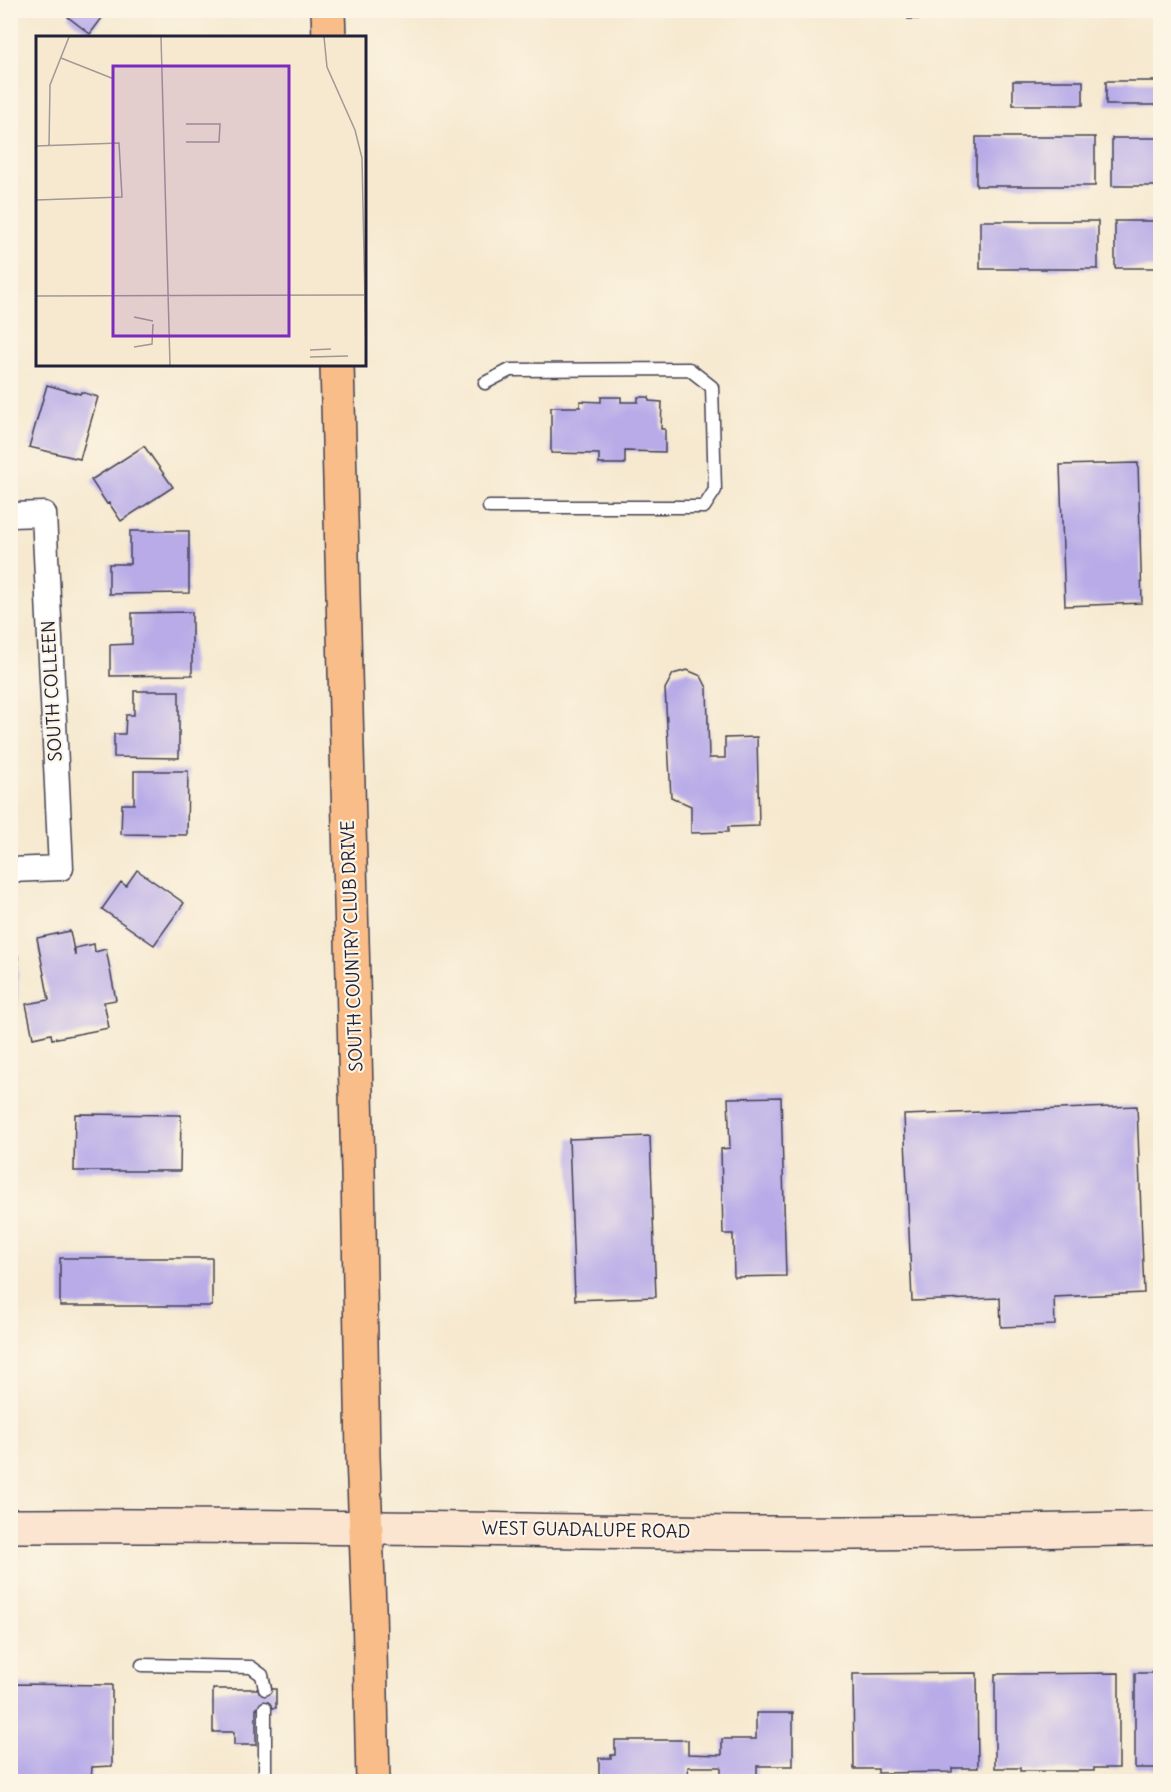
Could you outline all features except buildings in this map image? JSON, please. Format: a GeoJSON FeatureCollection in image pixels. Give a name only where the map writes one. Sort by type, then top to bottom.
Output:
{"type":"FeatureCollection","features":[{"type":"Feature","properties":{"kind":"main road"},"geometry":{"type":"LineString","coordinates":[[328,10],[329,36]]}},
{"type":"Feature","properties":{"kind":"main road","name":"SOUTH COUNTRY CLUB DRIVE"},"geometry":{"type":"LineString","coordinates":[[337,366],[373,1782]]}},
{"type":"Feature","properties":{"kind":"main road","name":"WEST GUADALUPE ROAD"},"geometry":{"type":"LineString","coordinates":[[10,1526],[152,1525],[766,1533],[968,1532],[1161,1527]]}},
{"type":"Feature","properties":{"kind":"street","name":"SOUTH COLLEEN"},"geometry":{"type":"LineString","coordinates":[[10,515],[44,514],[61,868],[10,870]]}},
{"type":"Feature","properties":{"kind":"lane"},"geometry":{"type":"LineString","coordinates":[[485,383],[510,370],[689,369],[712,387],[715,490],[704,507],[489,507]]}},
{"type":"Feature","properties":{"kind":"lane"},"geometry":{"type":"LineString","coordinates":[[142,1665],[251,1667],[262,1675],[265,1689]]}},
{"type":"Feature","properties":{"kind":"lane"},"geometry":{"type":"LineString","coordinates":[[265,1708],[265,1782]]}}]}
